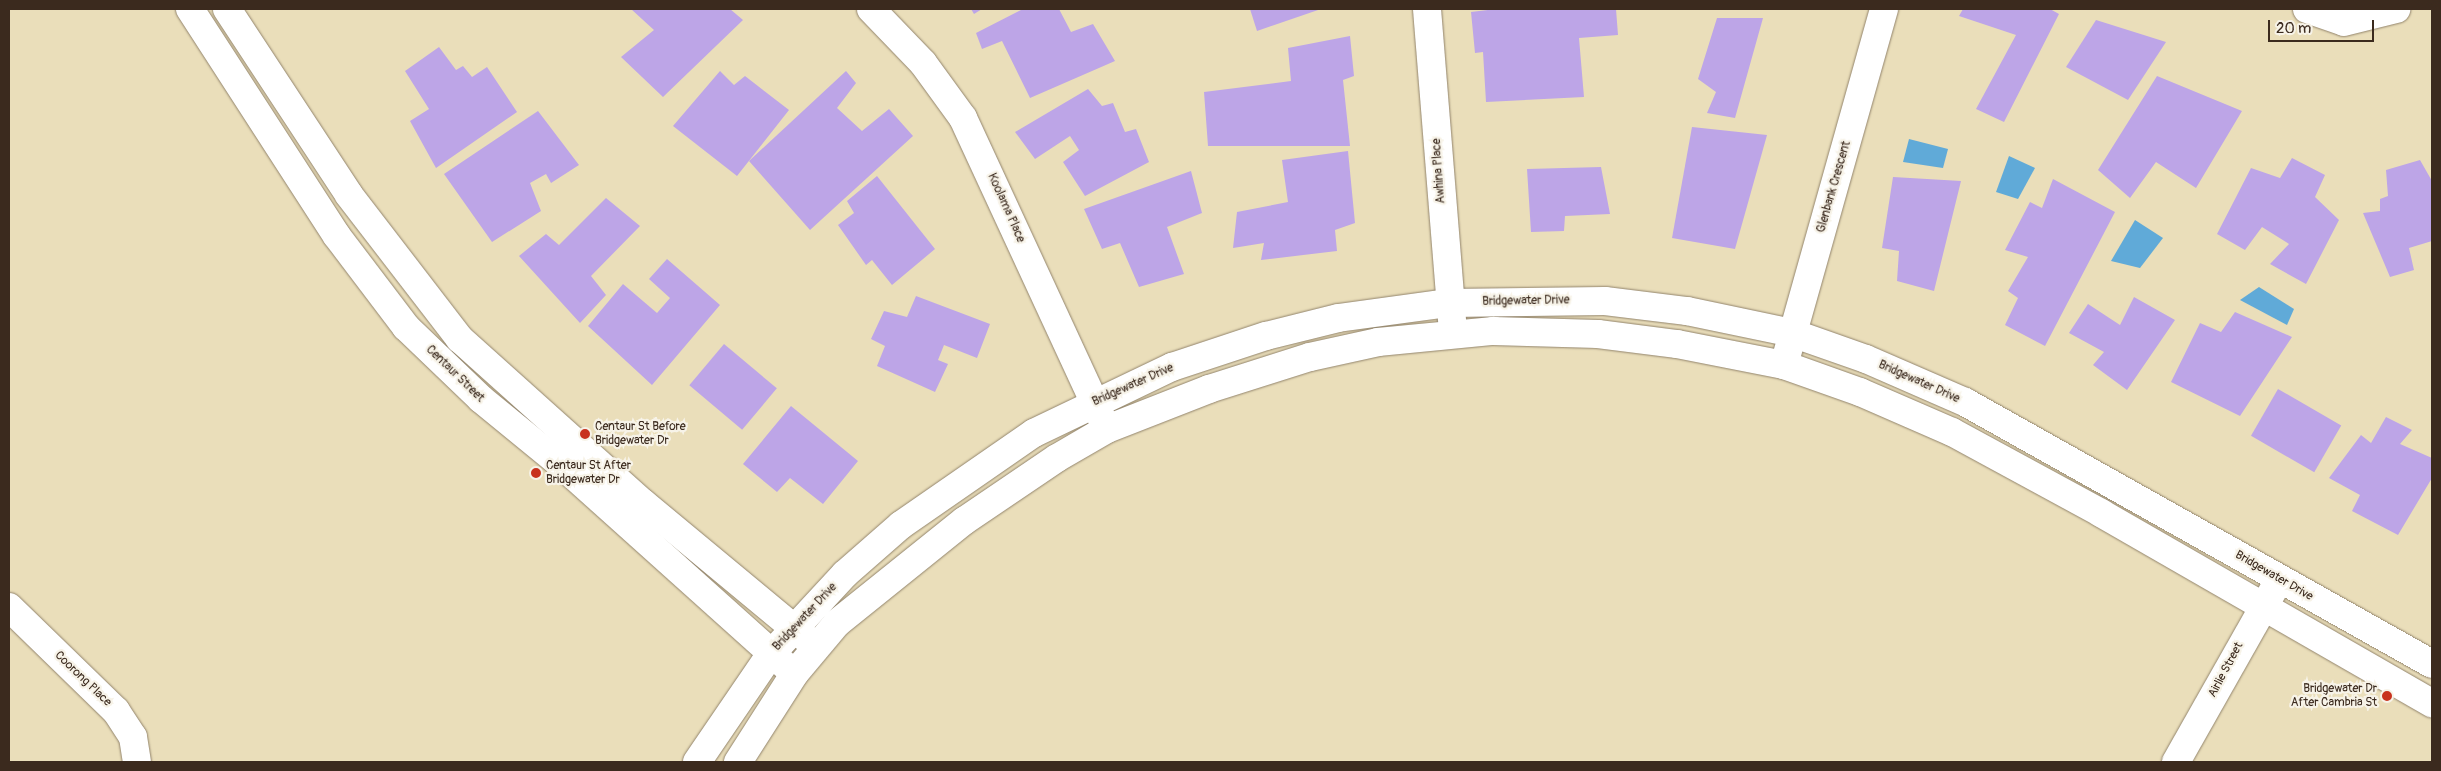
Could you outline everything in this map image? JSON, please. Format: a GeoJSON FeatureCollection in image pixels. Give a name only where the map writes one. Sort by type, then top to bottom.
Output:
{"type":"FeatureCollection","features":[{"type":"Feature","properties":{"kind":"street","name":"Centaur Street"},"geometry":{"type":"LineString","coordinates":[[190,9],[337,236],[406,327],[770,655],[795,673]]}},
{"type":"Feature","properties":{"kind":"street"},"geometry":{"type":"LineString","coordinates":[[227,9],[349,195],[460,339],[792,629],[816,646]]}},
{"type":"Feature","properties":{"kind":"street","name":"Koolama Place"},"geometry":{"type":"LineString","coordinates":[[871,9],[923,63],[963,118],[1107,429]]}},
{"type":"Feature","properties":{"kind":"street","name":"Awhina Place"},"geometry":{"type":"LineString","coordinates":[[1427,9],[1449,303],[1453,333]]}},
{"type":"Feature","properties":{"kind":"street","name":"Glenbank Crescent"},"geometry":{"type":"LineString","coordinates":[[1784,365],[1884,9]]}},
{"type":"Feature","properties":{"kind":"street"},"geometry":{"type":"LineString","coordinates":[[2307,9],[2344,22],[2396,9]]}},
{"type":"Feature","properties":{"kind":"street","name":"Bridgewater Drive"},"geometry":{"type":"LineString","coordinates":[[697,762],[770,655],[792,629],[901,524],[994,459],[1094,402],[1172,367],[1266,336],[1338,318],[1449,303],[1605,301],[1687,311],[1792,333],[1866,359],[1965,402],[2279,580],[2432,664]]}},
{"type":"Feature","properties":{"kind":"street"},"geometry":{"type":"LineString","coordinates":[[738,762],[795,673],[816,646],[865,596],[1000,494],[1107,429],[1209,389],[1310,357],[1378,342],[1453,333],[1598,334],[1784,365],[1952,432],[2109,518],[2261,609],[2432,703]]}},
{"type":"Feature","properties":{"kind":"street","name":"Airlie Street"},"geometry":{"type":"LineString","coordinates":[[2176,762],[2279,580]]}},
{"type":"Feature","properties":{"kind":"street","name":"Coorong Place"},"geometry":{"type":"LineString","coordinates":[[9,607],[116,711],[133,737],[137,762]]}},
{"type":"Feature","properties":{"kind":"water"},"geometry":{"type":"Polygon","coordinates":[[[1909,139],[1948,149],[1943,168],[1903,162],[1909,139]]]}},
{"type":"Feature","properties":{"kind":"water"},"geometry":{"type":"Polygon","coordinates":[[[2009,156],[2035,168],[2018,199],[1996,192],[2009,156]]]}},
{"type":"Feature","properties":{"kind":"water"},"geometry":{"type":"Polygon","coordinates":[[[2135,220],[2163,238],[2140,268],[2111,261],[2135,220]]]}},
{"type":"Feature","properties":{"kind":"water"},"geometry":{"type":"Polygon","coordinates":[[[2259,287],[2294,309],[2287,325],[2240,300],[2259,287]]]}},
{"type":"Feature","properties":{"kind":"building"},"geometry":{"type":"Polygon","coordinates":[[[631,9],[730,9],[743,20],[663,97],[621,57],[654,30],[631,9]]]}},
{"type":"Feature","properties":{"kind":"building"},"geometry":{"type":"Polygon","coordinates":[[[971,9],[982,9],[974,14],[971,9]]]}},
{"type":"Feature","properties":{"kind":"building"},"geometry":{"type":"Polygon","coordinates":[[[1023,9],[1059,9],[1071,32],[1093,24],[1115,61],[1030,98],[1002,41],[982,49],[976,33],[1023,9]]]}},
{"type":"Feature","properties":{"kind":"building"},"geometry":{"type":"Polygon","coordinates":[[[1250,9],[1321,9],[1257,31],[1250,9]]]}},
{"type":"Feature","properties":{"kind":"building"},"geometry":{"type":"Polygon","coordinates":[[[1496,9],[1616,9],[1618,35],[1579,38],[1584,97],[1486,102],[1483,52],[1475,53],[1471,12],[1496,9]]]}},
{"type":"Feature","properties":{"kind":"building"},"geometry":{"type":"Polygon","coordinates":[[[1963,9],[2050,9],[2059,14],[2004,122],[1976,109],[2016,35],[1959,16],[1963,9]]]}},
{"type":"Feature","properties":{"kind":"building"},"geometry":{"type":"Polygon","coordinates":[[[1717,18],[1763,18],[1735,118],[1707,113],[1716,92],[1698,79],[1717,18]]]}},
{"type":"Feature","properties":{"kind":"building"},"geometry":{"type":"Polygon","coordinates":[[[2096,20],[2166,42],[2128,100],[2066,67],[2096,20]]]}},
{"type":"Feature","properties":{"kind":"building"},"geometry":{"type":"Polygon","coordinates":[[[1350,36],[1354,76],[1343,80],[1350,146],[1208,146],[1204,92],[1291,81],[1288,48],[1350,36]]]}},
{"type":"Feature","properties":{"kind":"building"},"geometry":{"type":"Polygon","coordinates":[[[439,47],[456,70],[463,66],[472,77],[487,67],[517,112],[436,168],[410,121],[429,109],[405,71],[439,47]]]}},
{"type":"Feature","properties":{"kind":"building"},"geometry":{"type":"Polygon","coordinates":[[[720,71],[734,85],[745,76],[789,110],[737,176],[673,126],[720,71]]]}},
{"type":"Feature","properties":{"kind":"building"},"geometry":{"type":"Polygon","coordinates":[[[846,71],[856,83],[837,108],[862,131],[889,109],[913,136],[810,230],[749,161],[846,71]]]}},
{"type":"Feature","properties":{"kind":"building"},"geometry":{"type":"Polygon","coordinates":[[[2157,76],[2242,111],[2196,188],[2156,162],[2130,198],[2098,170],[2157,76]]]}},
{"type":"Feature","properties":{"kind":"building"},"geometry":{"type":"Polygon","coordinates":[[[1088,89],[1102,106],[1113,103],[1125,132],[1136,129],[1149,162],[1085,196],[1063,162],[1079,150],[1070,136],[1035,159],[1015,132],[1088,89]]]}},
{"type":"Feature","properties":{"kind":"building"},"geometry":{"type":"Polygon","coordinates":[[[538,111],[579,165],[551,183],[546,174],[530,183],[541,211],[492,242],[444,174],[538,111]]]}},
{"type":"Feature","properties":{"kind":"building"},"geometry":{"type":"Polygon","coordinates":[[[1692,127],[1767,135],[1735,249],[1672,238],[1692,127]]]}},
{"type":"Feature","properties":{"kind":"building"},"geometry":{"type":"Polygon","coordinates":[[[1348,151],[1355,223],[1335,230],[1337,251],[1261,260],[1264,243],[1233,248],[1237,212],[1288,202],[1282,160],[1348,151]]]}},
{"type":"Feature","properties":{"kind":"building"},"geometry":{"type":"Polygon","coordinates":[[[2292,158],[2325,175],[2315,197],[2339,220],[2306,284],[2270,264],[2289,244],[2262,227],[2245,250],[2217,234],[2251,168],[2280,178],[2292,158]]]}},
{"type":"Feature","properties":{"kind":"building"},"geometry":{"type":"Polygon","coordinates":[[[2420,160],[2432,181],[2432,241],[2409,248],[2414,270],[2390,277],[2363,213],[2380,211],[2380,199],[2388,196],[2386,170],[2420,160]]]}},
{"type":"Feature","properties":{"kind":"building"},"geometry":{"type":"Polygon","coordinates":[[[1601,167],[1610,214],[1565,216],[1564,231],[1531,232],[1527,169],[1601,167]]]}},
{"type":"Feature","properties":{"kind":"building"},"geometry":{"type":"Polygon","coordinates":[[[1191,171],[1202,213],[1167,227],[1184,274],[1139,287],[1120,243],[1102,249],[1084,209],[1191,171]]]}},
{"type":"Feature","properties":{"kind":"building"},"geometry":{"type":"Polygon","coordinates":[[[877,176],[935,249],[892,285],[872,260],[866,265],[838,225],[854,213],[847,201],[877,176]]]}},
{"type":"Feature","properties":{"kind":"building"},"geometry":{"type":"Polygon","coordinates":[[[1893,177],[1961,181],[1934,291],[1897,281],[1899,251],[1882,248],[1893,177]]]}},
{"type":"Feature","properties":{"kind":"building"},"geometry":{"type":"Polygon","coordinates":[[[2053,179],[2115,212],[2045,346],[2005,325],[2018,298],[2008,291],[2028,257],[2005,250],[2030,202],[2042,208],[2053,179]]]}},
{"type":"Feature","properties":{"kind":"building"},"geometry":{"type":"Polygon","coordinates":[[[606,198],[640,226],[591,276],[606,295],[580,323],[519,256],[546,234],[559,245],[606,198]]]}},
{"type":"Feature","properties":{"kind":"building"},"geometry":{"type":"Polygon","coordinates":[[[667,259],[720,305],[652,385],[588,326],[623,284],[657,313],[670,298],[649,279],[667,259]]]}},
{"type":"Feature","properties":{"kind":"building"},"geometry":{"type":"Polygon","coordinates":[[[916,296],[990,324],[977,358],[944,345],[938,360],[948,364],[935,392],[877,366],[885,346],[871,339],[884,311],[907,317],[916,296]]]}},
{"type":"Feature","properties":{"kind":"building"},"geometry":{"type":"Polygon","coordinates":[[[2134,297],[2175,320],[2127,390],[2093,365],[2104,352],[2069,333],[2088,304],[2120,325],[2134,297]]]}},
{"type":"Feature","properties":{"kind":"building"},"geometry":{"type":"Polygon","coordinates":[[[2235,312],[2292,337],[2240,416],[2171,382],[2200,323],[2221,332],[2235,312]]]}},
{"type":"Feature","properties":{"kind":"building"},"geometry":{"type":"Polygon","coordinates":[[[724,344],[777,388],[742,430],[689,385],[724,344]]]}},
{"type":"Feature","properties":{"kind":"building"},"geometry":{"type":"Polygon","coordinates":[[[2278,389],[2341,426],[2314,472],[2251,436],[2278,389]]]}},
{"type":"Feature","properties":{"kind":"building"},"geometry":{"type":"Polygon","coordinates":[[[791,406],[858,461],[823,504],[790,478],[777,492],[743,464],[791,406]]]}},
{"type":"Feature","properties":{"kind":"building"},"geometry":{"type":"Polygon","coordinates":[[[2386,417],[2412,430],[2400,444],[2432,458],[2432,478],[2398,535],[2352,511],[2360,495],[2329,478],[2361,435],[2371,443],[2386,417]]]}},
{"type":"Feature","properties":{"kind":"place","name":"Centaur St Before Bridgewater Dr"},"geometry":{"type":"Point","coordinates":[585,434]}},
{"type":"Feature","properties":{"kind":"place","name":"Centaur St After Bridgewater Dr"},"geometry":{"type":"Point","coordinates":[536,473]}},
{"type":"Feature","properties":{"kind":"place","name":"Bridgewater Dr After Cambria St"},"geometry":{"type":"Point","coordinates":[2387,696]}}]}
